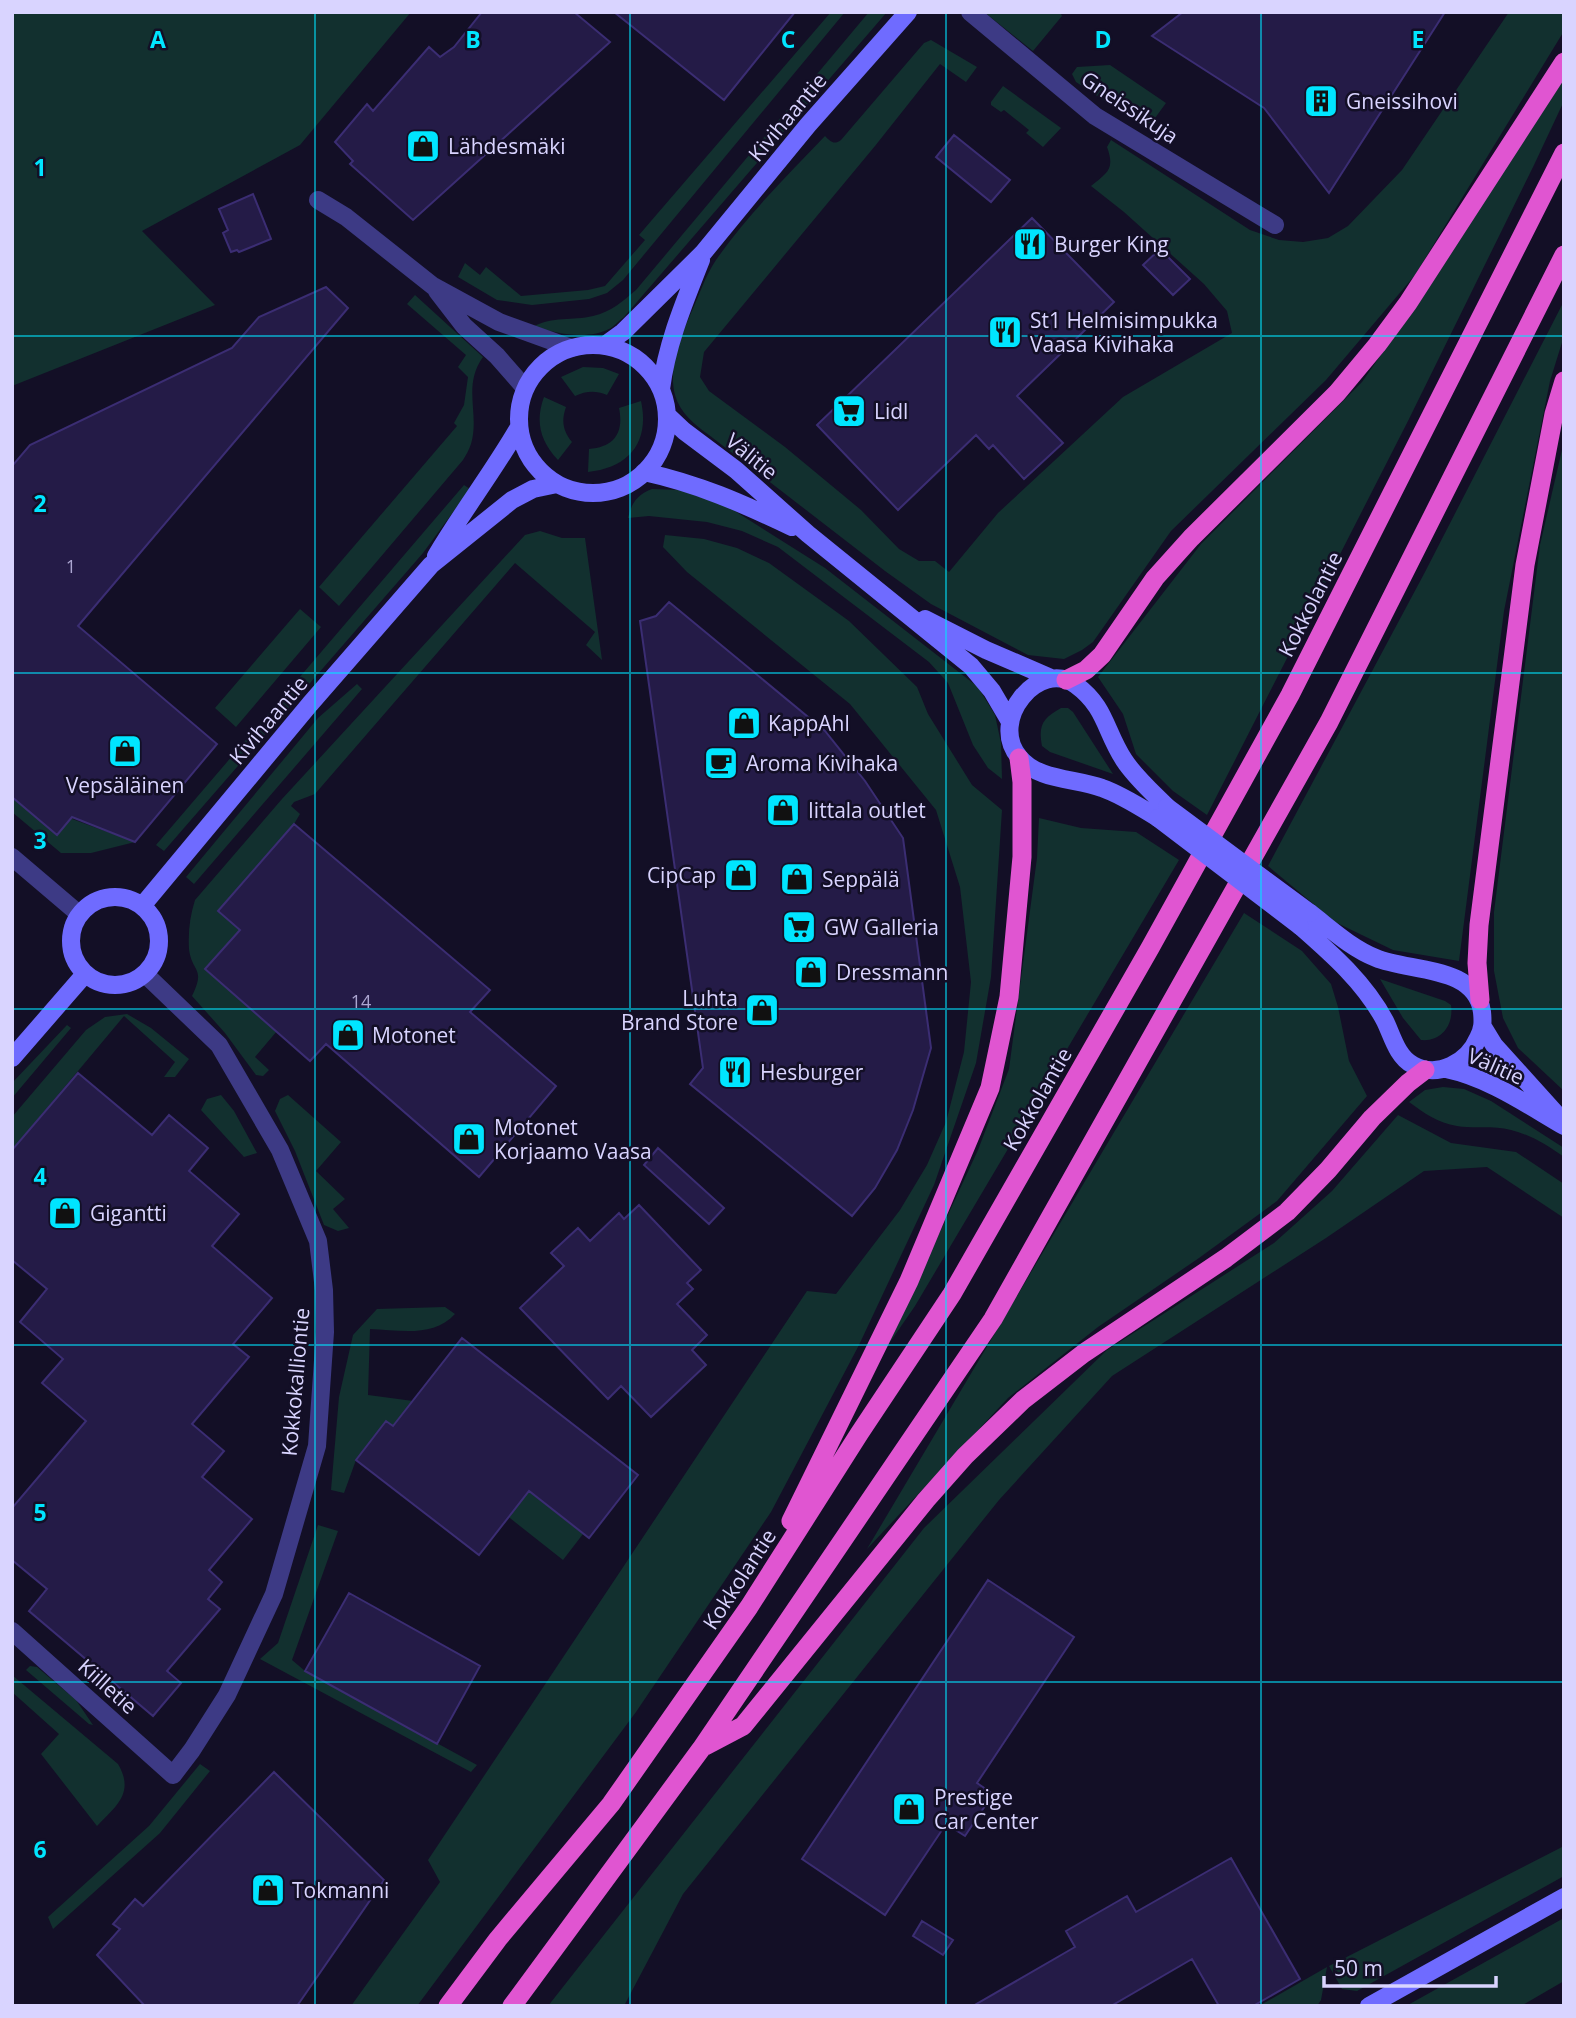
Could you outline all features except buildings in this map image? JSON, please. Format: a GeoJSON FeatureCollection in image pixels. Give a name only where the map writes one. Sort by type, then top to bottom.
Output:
{"type":"FeatureCollection","features":[{"type":"Feature","properties":{"kind":"highway"},"geometry":{"type":"LineString","coordinates":[[1059,679],[1086,670],[1102,655],[1155,578],[1191,538],[1337,393],[1377,345],[1408,303],[1564,62]]}},
{"type":"Feature","properties":{"kind":"highway","name":"Kokkolantie"},"geometry":{"type":"LineString","coordinates":[[448,2006],[498,1939],[611,1804],[749,1607],[952,1294],[1150,948],[1290,695],[1564,153]]}},
{"type":"Feature","properties":{"kind":"highway"},"geometry":{"type":"LineString","coordinates":[[512,2006],[701,1749],[992,1318],[1329,722],[1564,255]]}},
{"type":"Feature","properties":{"kind":"highway"},"geometry":{"type":"LineString","coordinates":[[1480,1000],[1477,962],[1479,926],[1525,565],[1554,414],[1564,381]]}},
{"type":"Feature","properties":{"kind":"highway"},"geometry":{"type":"LineString","coordinates":[[749,1607],[909,1281],[990,1088],[1009,997],[1021,870],[1023,798],[1019,758]]}},
{"type":"Feature","properties":{"kind":"highway"},"geometry":{"type":"LineString","coordinates":[[701,1749],[743,1726],[926,1500],[965,1456],[1023,1400],[1084,1353],[1226,1258],[1287,1212],[1328,1170],[1372,1118],[1425,1070]]}},
{"type":"Feature","properties":{"kind":"main road","name":"Kivihaantie"},"geometry":{"type":"LineString","coordinates":[[605,345],[623,332],[703,253],[808,125],[908,12]]}},
{"type":"Feature","properties":{"kind":"main road","name":"Kivihaantie"},"geometry":{"type":"LineString","coordinates":[[661,389],[664,361],[675,325],[703,253]]}},
{"type":"Feature","properties":{"kind":"main road"},"geometry":{"type":"LineString","coordinates":[[582,345],[605,345],[638,360],[652,373],[661,389],[667,415],[665,436],[657,455],[645,472],[627,484],[604,492],[580,492],[557,484],[538,469],[525,450],[519,428],[519,407],[525,388],[536,370],[552,357],[582,345]]}},
{"type":"Feature","properties":{"kind":"main road","name":"Välitie"},"geometry":{"type":"LineString","coordinates":[[667,415],[737,470],[808,534],[971,666],[992,691],[1009,720],[1012,746],[1019,758]]}},
{"type":"Feature","properties":{"kind":"main road","name":"Kivihaantie"},"geometry":{"type":"LineString","coordinates":[[431,565],[457,520],[488,478],[519,428]]}},
{"type":"Feature","properties":{"kind":"main road","name":"Välitie"},"geometry":{"type":"LineString","coordinates":[[645,472],[683,481],[730,498],[808,534]]}},
{"type":"Feature","properties":{"kind":"main road","name":"Kivihaantie"},"geometry":{"type":"LineString","coordinates":[[142,906],[310,704],[431,565],[512,500],[533,489],[557,484]]}},
{"type":"Feature","properties":{"kind":"main road","name":"Välitie"},"geometry":{"type":"LineString","coordinates":[[896,605],[986,650],[1073,682],[1094,700],[1125,762],[1162,812]]}},
{"type":"Feature","properties":{"kind":"main road"},"geometry":{"type":"LineString","coordinates":[[1009,720],[1015,705],[1027,691],[1037,684],[1059,679]]}},
{"type":"Feature","properties":{"kind":"main road"},"geometry":{"type":"LineString","coordinates":[[1019,758],[1035,770],[1080,781],[1162,812],[1305,919],[1361,951],[1379,960],[1448,974],[1463,982],[1480,1000],[1483,1027],[1469,1054],[1446,1069]]}},
{"type":"Feature","properties":{"kind":"main road"},"geometry":{"type":"LineString","coordinates":[[116,897],[130,899],[142,906],[153,917],[158,931],[159,947],[155,961],[145,974],[122,985],[109,985],[85,974],[72,952],[73,926],[79,914],[96,902],[116,897]]}},
{"type":"Feature","properties":{"kind":"main road"},"geometry":{"type":"LineString","coordinates":[[1305,919],[1373,1003],[1402,1055],[1410,1065],[1425,1070]]}},
{"type":"Feature","properties":{"kind":"main road"},"geometry":{"type":"LineString","coordinates":[[12,1058],[85,974]]}},
{"type":"Feature","properties":{"kind":"main road","name":"Välitie"},"geometry":{"type":"LineString","coordinates":[[1483,1027],[1494,1045],[1564,1124]]}},
{"type":"Feature","properties":{"kind":"main road","name":"Välitie"},"geometry":{"type":"LineString","coordinates":[[1425,1070],[1446,1069],[1468,1074],[1564,1124]]}},
{"type":"Feature","properties":{"kind":"main road"},"geometry":{"type":"LineString","coordinates":[[1370,2006],[1562,1902]]}},
{"type":"Feature","properties":{"kind":"street","name":"Gneissikuja"},"geometry":{"type":"LineString","coordinates":[[970,12],[1095,116],[1275,225]]}},
{"type":"Feature","properties":{"kind":"street"},"geometry":{"type":"LineString","coordinates":[[318,200],[346,217],[433,286],[499,322],[571,348]]}},
{"type":"Feature","properties":{"kind":"street"},"geometry":{"type":"LineString","coordinates":[[433,286],[464,326],[497,356],[525,388]]}},
{"type":"Feature","properties":{"kind":"street"},"geometry":{"type":"LineString","coordinates":[[12,857],[79,914]]}},
{"type":"Feature","properties":{"kind":"street","name":"Kokkokalliontie"},"geometry":{"type":"LineString","coordinates":[[145,974],[219,1045],[280,1150],[318,1241],[325,1311],[317,1447],[274,1594],[227,1696],[173,1775]]}},
{"type":"Feature","properties":{"kind":"street","name":"Kiilletie"},"geometry":{"type":"LineString","coordinates":[[12,1631],[173,1775]]}},
{"type":"Feature","properties":{"kind":"green space"},"geometry":{"type":"Polygon","coordinates":[[[12,12],[411,12],[300,145],[142,231],[215,305],[12,386],[12,12]]]}},
{"type":"Feature","properties":{"kind":"green space"},"geometry":{"type":"Polygon","coordinates":[[[831,12],[845,12],[623,280],[607,293],[589,299],[532,305],[497,300],[458,277],[465,263],[480,275],[486,267],[521,296],[605,286],[645,240],[639,235],[831,12]]]}},
{"type":"Feature","properties":{"kind":"green space"},"geometry":{"type":"Polygon","coordinates":[[[869,12],[887,12],[624,317],[611,328],[592,334],[572,335],[533,327],[548,321],[605,312],[636,290],[869,12]]]}},
{"type":"Feature","properties":{"kind":"green space"},"geometry":{"type":"Polygon","coordinates":[[[984,12],[1060,12],[1062,16],[1033,51],[984,12]]]}},
{"type":"Feature","properties":{"kind":"green space"},"geometry":{"type":"Polygon","coordinates":[[[1509,12],[1564,12],[1564,31],[1415,275],[1326,380],[1171,531],[1093,642],[1064,659],[1028,655],[931,604],[698,427],[677,401],[673,385],[676,353],[705,279],[728,243],[768,196],[825,136],[833,142],[841,140],[924,43],[931,40],[977,67],[966,82],[940,64],[704,352],[700,377],[709,391],[785,447],[861,510],[899,549],[919,561],[935,561],[949,572],[998,513],[1123,397],[1232,333],[1227,311],[1204,284],[1091,186],[1108,170],[1110,160],[1107,147],[1111,140],[1250,230],[1279,240],[1303,242],[1328,238],[1348,226],[1402,170],[1509,12]]]}},
{"type":"Feature","properties":{"kind":"green space"},"geometry":{"type":"Polygon","coordinates":[[[1110,65],[1166,103],[1147,129],[1076,82],[1072,74],[1077,67],[1110,65]]]}},
{"type":"Feature","properties":{"kind":"green space"},"geometry":{"type":"Polygon","coordinates":[[[1564,77],[1564,101],[1534,165],[1408,421],[1207,815],[1173,791],[1136,754],[1123,714],[1098,677],[1201,544],[1362,382],[1411,312],[1564,77]]]}},
{"type":"Feature","properties":{"kind":"green space"},"geometry":{"type":"Polygon","coordinates":[[[1003,86],[1061,128],[1043,147],[1026,133],[1029,130],[1004,110],[1001,112],[991,105],[1003,86]]]}},
{"type":"Feature","properties":{"kind":"green space"},"geometry":{"type":"Polygon","coordinates":[[[415,295],[483,357],[472,389],[474,422],[471,444],[463,460],[339,606],[319,587],[457,426],[454,423],[464,405],[468,377],[458,367],[466,355],[407,304],[415,295]]]}},
{"type":"Feature","properties":{"kind":"green space"},"geometry":{"type":"Polygon","coordinates":[[[1564,301],[1564,336],[1550,381],[1504,611],[1459,961],[1393,950],[1335,922],[1268,866],[1425,572],[1564,301]]]}},
{"type":"Feature","properties":{"kind":"green space"},"geometry":{"type":"Polygon","coordinates":[[[583,367],[603,368],[619,374],[607,395],[591,392],[575,396],[561,377],[583,367]]]}},
{"type":"Feature","properties":{"kind":"green space"},"geometry":{"type":"Polygon","coordinates":[[[544,397],[566,407],[564,426],[572,442],[558,460],[547,446],[541,430],[540,414],[544,397]]]}},
{"type":"Feature","properties":{"kind":"green space"},"geometry":{"type":"Polygon","coordinates":[[[641,401],[642,429],[633,450],[615,465],[588,472],[589,449],[605,445],[616,437],[619,431],[619,408],[641,401]]]}},
{"type":"Feature","properties":{"kind":"green space"},"geometry":{"type":"Polygon","coordinates":[[[1564,441],[1564,1091],[1518,1048],[1503,1018],[1494,971],[1494,912],[1540,545],[1564,441]]]}},
{"type":"Feature","properties":{"kind":"green space"},"geometry":{"type":"Polygon","coordinates":[[[464,485],[470,489],[423,553],[164,851],[156,845],[464,485]]]}},
{"type":"Feature","properties":{"kind":"green space"},"geometry":{"type":"Polygon","coordinates":[[[652,489],[680,490],[727,506],[825,568],[978,687],[995,715],[1001,743],[1002,779],[988,768],[973,745],[948,683],[929,662],[778,547],[742,531],[707,522],[649,516],[628,518],[636,500],[652,489]]]}},
{"type":"Feature","properties":{"kind":"green space"},"geometry":{"type":"Polygon","coordinates":[[[540,531],[562,538],[585,538],[602,660],[586,645],[595,632],[515,563],[315,794],[294,802],[291,806],[300,814],[294,824],[219,911],[240,930],[205,969],[277,1031],[255,1057],[269,1070],[263,1076],[256,1075],[225,1033],[192,996],[198,980],[189,949],[195,900],[282,799],[525,535],[540,531]]]}},
{"type":"Feature","properties":{"kind":"green space"},"geometry":{"type":"Polygon","coordinates":[[[665,535],[704,539],[737,548],[769,563],[849,621],[917,687],[928,714],[972,785],[1002,810],[991,977],[976,1063],[934,1185],[859,1345],[771,1512],[636,1712],[417,2006],[351,2006],[440,1882],[428,1860],[807,1291],[836,1294],[900,1210],[927,1165],[946,1122],[964,1052],[971,982],[960,887],[936,810],[850,704],[687,572],[663,547],[665,535]]]}},
{"type":"Feature","properties":{"kind":"green space"},"geometry":{"type":"Polygon","coordinates":[[[300,609],[321,627],[236,727],[215,708],[300,609]]]}},
{"type":"Feature","properties":{"kind":"green space"},"geometry":{"type":"Polygon","coordinates":[[[357,684],[362,689],[194,884],[186,877],[318,718],[357,684]]]}},
{"type":"Feature","properties":{"kind":"green space"},"geometry":{"type":"Polygon","coordinates":[[[1061,708],[1068,708],[1073,712],[1113,774],[1050,752],[1042,746],[1043,723],[1061,708]]]}},
{"type":"Feature","properties":{"kind":"green space"},"geometry":{"type":"Polygon","coordinates":[[[12,797],[135,842],[91,853],[61,853],[12,812],[12,797]]]}},
{"type":"Feature","properties":{"kind":"green space"},"geometry":{"type":"Polygon","coordinates":[[[1039,818],[1081,828],[1136,832],[1179,860],[915,1306],[886,1348],[978,1150],[1009,1069],[1037,858],[1039,818]]]}},
{"type":"Feature","properties":{"kind":"green space"},"geometry":{"type":"Polygon","coordinates":[[[1244,913],[1302,951],[1331,984],[1349,1061],[1367,1096],[1277,1201],[1098,1327],[1008,1398],[867,1549],[1244,913]]]}},
{"type":"Feature","properties":{"kind":"green space"},"geometry":{"type":"Polygon","coordinates":[[[1380,979],[1451,1005],[1451,1019],[1441,1035],[1421,1040],[1403,1018],[1380,979]]]}},
{"type":"Feature","properties":{"kind":"green space"},"geometry":{"type":"Polygon","coordinates":[[[127,1014],[151,1028],[189,1059],[175,1077],[164,1077],[175,1062],[124,1016],[12,1150],[12,1117],[86,1030],[105,1017],[127,1014]]]}},
{"type":"Feature","properties":{"kind":"green space"},"geometry":{"type":"Polygon","coordinates":[[[67,1025],[71,1028],[12,1098],[12,1083],[67,1025]]]}},
{"type":"Feature","properties":{"kind":"green space"},"geometry":{"type":"Polygon","coordinates":[[[1443,1087],[1464,1089],[1491,1101],[1564,1148],[1564,1157],[1539,1141],[1518,1132],[1450,1125],[1431,1117],[1409,1102],[1425,1090],[1443,1087]]]}},
{"type":"Feature","properties":{"kind":"green space"},"geometry":{"type":"Polygon","coordinates":[[[221,1095],[234,1111],[257,1153],[244,1157],[201,1110],[207,1099],[221,1095]]]}},
{"type":"Feature","properties":{"kind":"green space"},"geometry":{"type":"Polygon","coordinates":[[[288,1095],[341,1142],[316,1171],[345,1199],[333,1209],[349,1228],[338,1231],[324,1225],[295,1151],[275,1111],[280,1099],[288,1095]]]}},
{"type":"Feature","properties":{"kind":"green space"},"geometry":{"type":"Polygon","coordinates":[[[1398,1115],[1451,1143],[1516,1152],[1564,1184],[1564,1218],[1487,1167],[1424,1171],[1326,1238],[1112,1376],[999,1500],[683,1894],[624,2006],[548,2006],[924,1528],[1107,1350],[1274,1243],[1332,1191],[1398,1115]]]}},
{"type":"Feature","properties":{"kind":"green space"},"geometry":{"type":"Polygon","coordinates":[[[445,1307],[455,1314],[437,1327],[416,1331],[370,1329],[368,1395],[413,1401],[583,1534],[563,1560],[387,1421],[356,1460],[344,1493],[331,1490],[339,1397],[353,1335],[377,1309],[445,1307]]]}},
{"type":"Feature","properties":{"kind":"green space"},"geometry":{"type":"Polygon","coordinates":[[[318,1525],[338,1531],[292,1660],[305,1671],[477,1765],[471,1772],[260,1659],[278,1643],[318,1525]]]}},
{"type":"Feature","properties":{"kind":"green space"},"geometry":{"type":"Polygon","coordinates":[[[30,1666],[37,1667],[76,1700],[93,1725],[26,1670],[30,1666]]]}},
{"type":"Feature","properties":{"kind":"green space"},"geometry":{"type":"Polygon","coordinates":[[[12,1675],[118,1764],[125,1783],[124,1791],[116,1805],[97,1826],[41,1754],[59,1734],[12,1692],[12,1675]]]}},
{"type":"Feature","properties":{"kind":"green space"},"geometry":{"type":"Polygon","coordinates":[[[200,1764],[210,1771],[160,1833],[53,1929],[48,1917],[149,1826],[200,1764]]]}},
{"type":"Feature","properties":{"kind":"green space"},"geometry":{"type":"Polygon","coordinates":[[[1564,1846],[1564,1876],[1357,1991],[1342,1989],[1329,1966],[1564,1846]]]}},
{"type":"Feature","properties":{"kind":"green space"},"geometry":{"type":"Polygon","coordinates":[[[1564,1918],[1564,1981],[1521,2006],[1406,2006],[1564,1918]]]}},
{"type":"Feature","properties":{"kind":"green space"},"geometry":{"type":"Polygon","coordinates":[[[1327,1967],[1321,2000],[1317,2006],[1259,2006],[1327,1967]]]}},
{"type":"Feature","properties":{"kind":"place","name":"Gneissihovi"},"geometry":{"type":"Point","coordinates":[1321,101]}},
{"type":"Feature","properties":{"kind":"place","name":"Lähdesmäki"},"geometry":{"type":"Point","coordinates":[423,146]}},
{"type":"Feature","properties":{"kind":"place","name":"Burger King"},"geometry":{"type":"Point","coordinates":[1030,244]}},
{"type":"Feature","properties":{"kind":"place","name":"St1 Helmisimpukka Vaasa Kivihaka"},"geometry":{"type":"Point","coordinates":[1005,332]}},
{"type":"Feature","properties":{"kind":"place","name":"Lidl"},"geometry":{"type":"Point","coordinates":[849,411]}},
{"type":"Feature","properties":{"kind":"place","name":"KappAhl"},"geometry":{"type":"Point","coordinates":[744,723]}},
{"type":"Feature","properties":{"kind":"place","name":"Vepsäläinen"},"geometry":{"type":"Point","coordinates":[125,751]}},
{"type":"Feature","properties":{"kind":"place","name":"Aroma Kivihaka"},"geometry":{"type":"Point","coordinates":[721,763]}},
{"type":"Feature","properties":{"kind":"place","name":"Iittala outlet"},"geometry":{"type":"Point","coordinates":[783,810]}},
{"type":"Feature","properties":{"kind":"place","name":"CipCap"},"geometry":{"type":"Point","coordinates":[741,875]}},
{"type":"Feature","properties":{"kind":"place","name":"Seppälä"},"geometry":{"type":"Point","coordinates":[797,879]}},
{"type":"Feature","properties":{"kind":"place","name":"GW Galleria"},"geometry":{"type":"Point","coordinates":[799,927]}},
{"type":"Feature","properties":{"kind":"place","name":"Dressmann"},"geometry":{"type":"Point","coordinates":[811,972]}},
{"type":"Feature","properties":{"kind":"place","name":"Luhta Brand Store"},"geometry":{"type":"Point","coordinates":[762,1010]}},
{"type":"Feature","properties":{"kind":"place","name":"Motonet"},"geometry":{"type":"Point","coordinates":[348,1035]}},
{"type":"Feature","properties":{"kind":"place","name":"Hesburger"},"geometry":{"type":"Point","coordinates":[735,1072]}},
{"type":"Feature","properties":{"kind":"place","name":"Motonet Korjaamo Vaasa"},"geometry":{"type":"Point","coordinates":[469,1139]}},
{"type":"Feature","properties":{"kind":"place","name":"Gigantti"},"geometry":{"type":"Point","coordinates":[65,1213]}},
{"type":"Feature","properties":{"kind":"place","name":"Prestige Car Center"},"geometry":{"type":"Point","coordinates":[909,1809]}},
{"type":"Feature","properties":{"kind":"place","name":"Tokmanni"},"geometry":{"type":"Point","coordinates":[268,1890]}}]}
